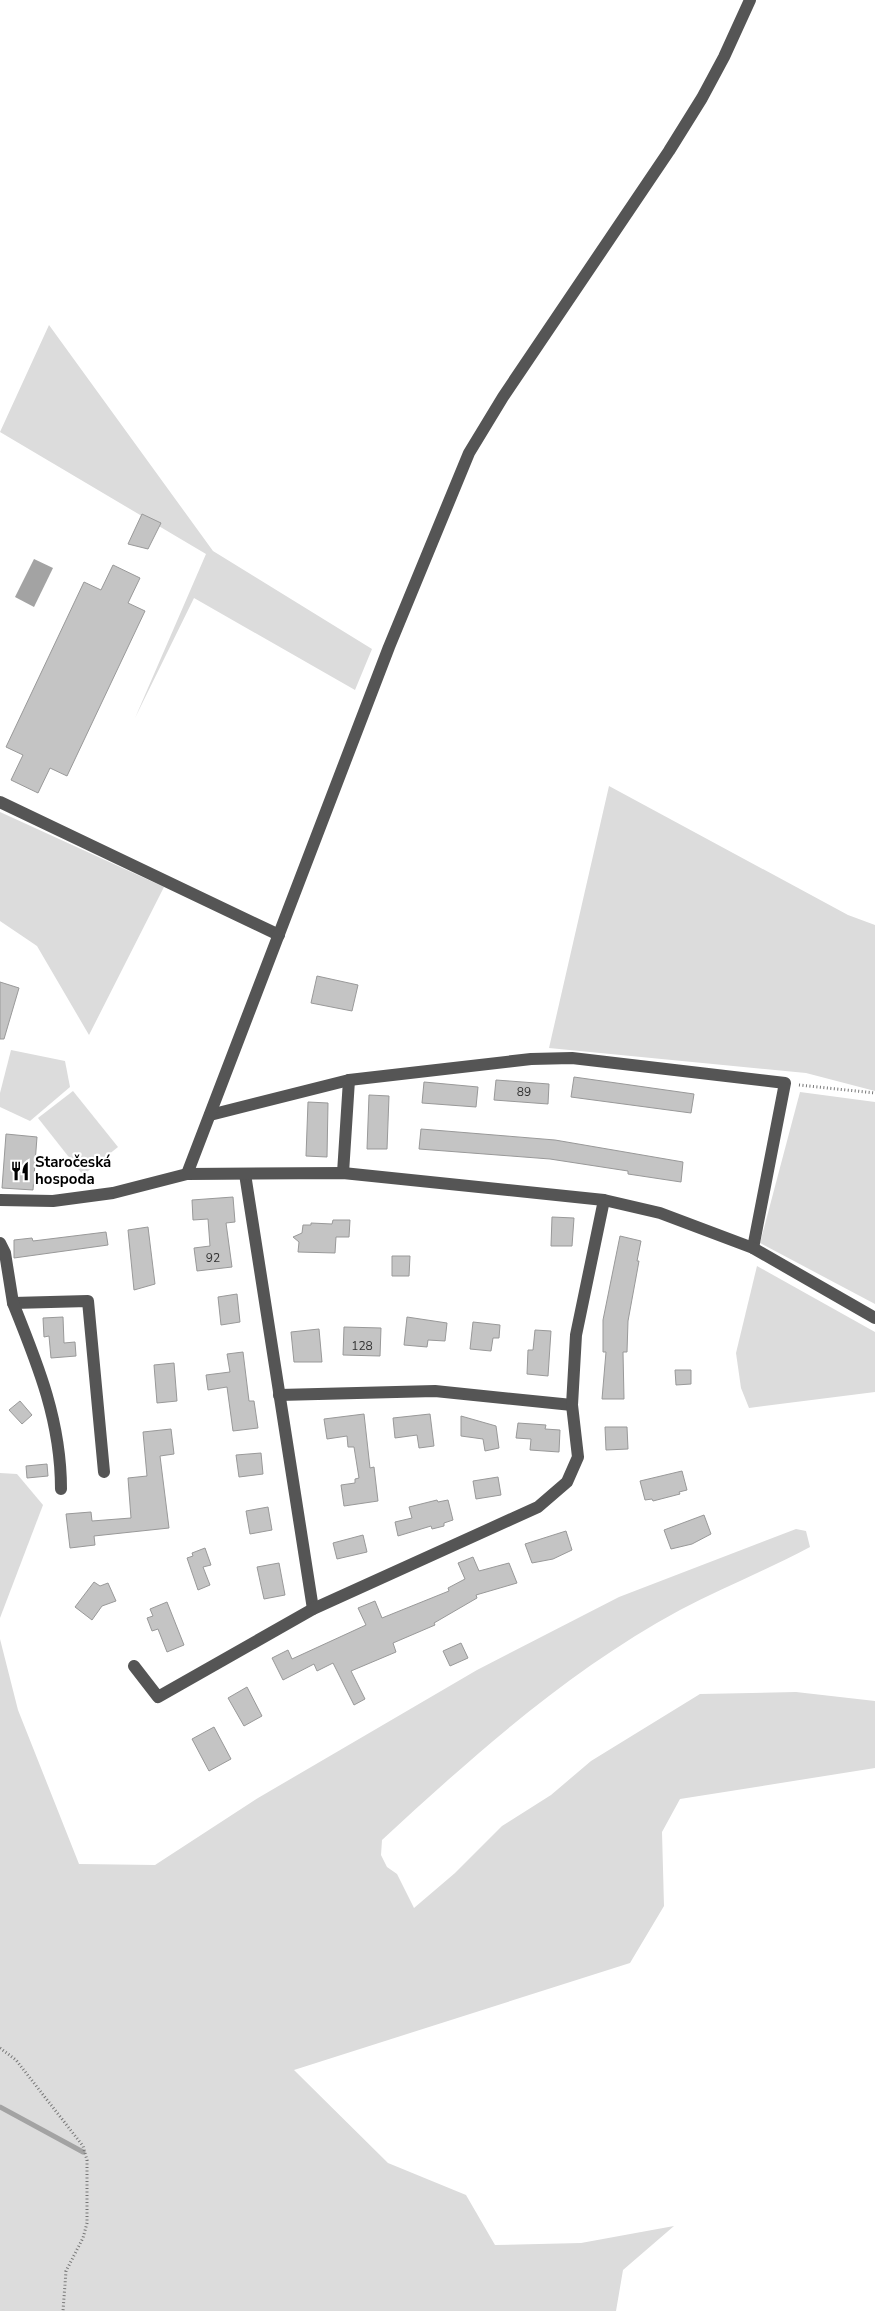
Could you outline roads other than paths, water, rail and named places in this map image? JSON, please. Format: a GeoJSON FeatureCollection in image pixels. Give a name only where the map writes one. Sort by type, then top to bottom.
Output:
{"type":"FeatureCollection","features":[{"type":"Feature","properties":{"kind":"street"},"geometry":{"type":"LineString","coordinates":[[187,1174],[389,647],[469,453],[503,397],[683,128],[724,57],[750,0]]}},
{"type":"Feature","properties":{"kind":"street"},"geometry":{"type":"LineString","coordinates":[[0,802],[279,935]]}},
{"type":"Feature","properties":{"kind":"street"},"geometry":{"type":"LineString","coordinates":[[210,1115],[349,1080],[531,1059],[572,1058],[784,1083],[752,1248]]}},
{"type":"Feature","properties":{"kind":"street"},"geometry":{"type":"LineString","coordinates":[[343,1173],[349,1080]]}},
{"type":"Feature","properties":{"kind":"street"},"geometry":{"type":"LineString","coordinates":[[0,1200],[53,1201],[113,1194],[187,1174],[343,1173],[604,1200],[660,1213],[752,1248],[875,1318]]}},
{"type":"Feature","properties":{"kind":"street"},"geometry":{"type":"LineString","coordinates":[[245,1174],[313,1609]]}},
{"type":"Feature","properties":{"kind":"street"},"geometry":{"type":"LineString","coordinates":[[134,1666],[158,1697],[313,1609],[538,1507],[567,1482],[578,1456],[572,1405],[576,1334],[604,1200]]}},
{"type":"Feature","properties":{"kind":"street"},"geometry":{"type":"LineString","coordinates":[[0,1243],[5,1254],[13,1303],[39,1368],[54,1415],[61,1463],[60,1489]]}},
{"type":"Feature","properties":{"kind":"street"},"geometry":{"type":"LineString","coordinates":[[13,1303],[88,1301],[104,1472]]}},
{"type":"Feature","properties":{"kind":"street"},"geometry":{"type":"LineString","coordinates":[[279,1395],[436,1391],[572,1405]]}},
{"type":"Feature","properties":{"kind":"waterway"},"geometry":{"type":"LineString","coordinates":[[0,2107],[83,2152]]}},
{"type":"Feature","properties":{"kind":"place","name":"Staročeská hospoda"},"geometry":{"type":"Point","coordinates":[20,1171]}}]}
